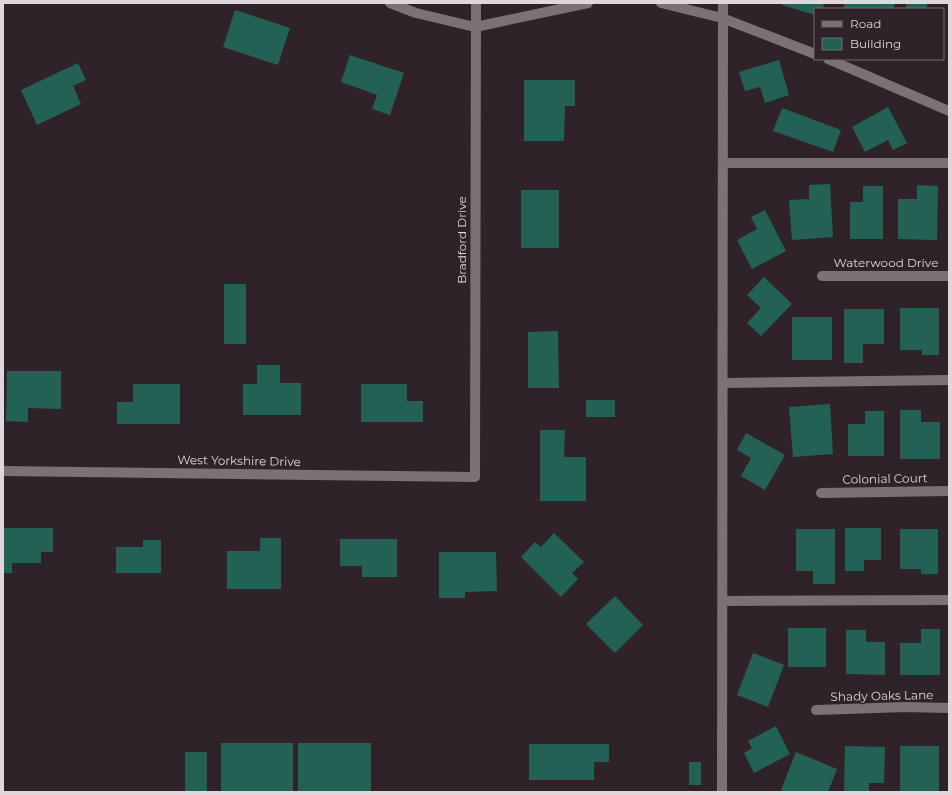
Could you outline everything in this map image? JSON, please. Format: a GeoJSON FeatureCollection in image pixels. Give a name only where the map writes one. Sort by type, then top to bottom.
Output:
{"type":"FeatureCollection","features":[{"type":"Feature","properties":{"kind":"street"},"geometry":{"type":"LineString","coordinates":[[390,3],[416,12],[475,27],[588,3]]}},
{"type":"Feature","properties":{"kind":"street","name":"Bradford Drive"},"geometry":{"type":"LineString","coordinates":[[475,476],[476,3]]}},
{"type":"Feature","properties":{"kind":"street"},"geometry":{"type":"LineString","coordinates":[[662,3],[723,19],[814,54]]}},
{"type":"Feature","properties":{"kind":"street"},"geometry":{"type":"LineString","coordinates":[[722,792],[724,382],[723,3]]}},
{"type":"Feature","properties":{"kind":"street"},"geometry":{"type":"LineString","coordinates":[[830,60],[949,111]]}},
{"type":"Feature","properties":{"kind":"street"},"geometry":{"type":"LineString","coordinates":[[723,163],[949,163]]}},
{"type":"Feature","properties":{"kind":"street","name":"Waterwood Drive"},"geometry":{"type":"LineString","coordinates":[[822,276],[949,276]]}},
{"type":"Feature","properties":{"kind":"street"},"geometry":{"type":"LineString","coordinates":[[724,382],[949,380]]}},
{"type":"Feature","properties":{"kind":"street","name":"West Yorkshire Drive"},"geometry":{"type":"LineString","coordinates":[[3,471],[475,476]]}},
{"type":"Feature","properties":{"kind":"street","name":"Colonial Court"},"geometry":{"type":"LineString","coordinates":[[821,493],[949,491]]}},
{"type":"Feature","properties":{"kind":"street"},"geometry":{"type":"LineString","coordinates":[[723,601],[949,600]]}},
{"type":"Feature","properties":{"kind":"street","name":"Shady Oaks Lane"},"geometry":{"type":"LineString","coordinates":[[816,710],[905,707],[949,708]]}},
{"type":"Feature","properties":{"kind":"building"},"geometry":{"type":"Polygon","coordinates":[[[782,3],[824,3],[823,8],[814,8],[814,15],[782,5],[782,3]]]}},
{"type":"Feature","properties":{"kind":"building"},"geometry":{"type":"Polygon","coordinates":[[[845,3],[895,3],[893,8],[843,8],[845,3]]]}},
{"type":"Feature","properties":{"kind":"building"},"geometry":{"type":"Polygon","coordinates":[[[907,3],[928,3],[926,8],[905,8],[907,3]]]}},
{"type":"Feature","properties":{"kind":"building"},"geometry":{"type":"Polygon","coordinates":[[[235,10],[290,28],[278,65],[223,47],[235,10]]]}},
{"type":"Feature","properties":{"kind":"building"},"geometry":{"type":"Polygon","coordinates":[[[350,55],[404,73],[390,115],[372,109],[377,95],[341,82],[350,55]]]}},
{"type":"Feature","properties":{"kind":"building"},"geometry":{"type":"Polygon","coordinates":[[[779,60],[789,95],[765,103],[760,87],[745,91],[739,72],[779,60]]]}},
{"type":"Feature","properties":{"kind":"building"},"geometry":{"type":"Polygon","coordinates":[[[78,63],[86,80],[73,86],[81,104],[37,125],[21,90],[78,63]]]}},
{"type":"Feature","properties":{"kind":"building"},"geometry":{"type":"Polygon","coordinates":[[[524,80],[575,80],[575,106],[565,106],[564,141],[524,141],[524,80]]]}},
{"type":"Feature","properties":{"kind":"building"},"geometry":{"type":"Polygon","coordinates":[[[888,107],[907,143],[893,150],[888,140],[865,152],[852,127],[888,107]]]}},
{"type":"Feature","properties":{"kind":"building"},"geometry":{"type":"Polygon","coordinates":[[[782,108],[841,130],[833,152],[773,131],[782,108]]]}},
{"type":"Feature","properties":{"kind":"building"},"geometry":{"type":"Polygon","coordinates":[[[830,184],[833,237],[792,240],[789,200],[809,199],[809,185],[830,184]]]}},
{"type":"Feature","properties":{"kind":"building"},"geometry":{"type":"Polygon","coordinates":[[[917,185],[938,186],[937,240],[898,239],[898,199],[917,199],[917,185]]]}},
{"type":"Feature","properties":{"kind":"building"},"geometry":{"type":"Polygon","coordinates":[[[863,186],[883,186],[883,239],[850,239],[850,202],[863,202],[863,186]]]}},
{"type":"Feature","properties":{"kind":"building"},"geometry":{"type":"Polygon","coordinates":[[[521,190],[559,190],[559,248],[521,248],[521,190]]]}},
{"type":"Feature","properties":{"kind":"building"},"geometry":{"type":"Polygon","coordinates":[[[765,210],[786,251],[752,269],[737,240],[757,229],[751,217],[765,210]]]}},
{"type":"Feature","properties":{"kind":"building"},"geometry":{"type":"Polygon","coordinates":[[[764,277],[792,304],[761,336],[747,323],[761,308],[747,295],[764,277]]]}},
{"type":"Feature","properties":{"kind":"building"},"geometry":{"type":"Polygon","coordinates":[[[224,284],[246,284],[246,344],[224,344],[224,284]]]}},
{"type":"Feature","properties":{"kind":"building"},"geometry":{"type":"Polygon","coordinates":[[[900,308],[939,308],[939,355],[922,355],[922,350],[900,350],[900,308]]]}},
{"type":"Feature","properties":{"kind":"building"},"geometry":{"type":"Polygon","coordinates":[[[844,309],[884,309],[884,344],[863,344],[863,363],[844,363],[844,309]]]}},
{"type":"Feature","properties":{"kind":"building"},"geometry":{"type":"Polygon","coordinates":[[[792,317],[832,317],[832,360],[792,360],[792,317]]]}},
{"type":"Feature","properties":{"kind":"building"},"geometry":{"type":"Polygon","coordinates":[[[558,331],[559,388],[528,388],[528,332],[558,331]]]}},
{"type":"Feature","properties":{"kind":"building"},"geometry":{"type":"Polygon","coordinates":[[[257,365],[280,365],[280,383],[301,383],[301,415],[243,415],[243,384],[257,384],[257,365]]]}},
{"type":"Feature","properties":{"kind":"building"},"geometry":{"type":"Polygon","coordinates":[[[7,371],[61,371],[61,409],[28,408],[28,422],[6,421],[7,371]]]}},
{"type":"Feature","properties":{"kind":"building"},"geometry":{"type":"Polygon","coordinates":[[[133,384],[180,384],[180,424],[117,424],[117,402],[133,402],[133,384]]]}},
{"type":"Feature","properties":{"kind":"building"},"geometry":{"type":"Polygon","coordinates":[[[361,384],[407,384],[407,401],[423,401],[423,422],[361,422],[361,384]]]}},
{"type":"Feature","properties":{"kind":"building"},"geometry":{"type":"Polygon","coordinates":[[[586,400],[615,400],[615,417],[586,417],[586,400]]]}},
{"type":"Feature","properties":{"kind":"building"},"geometry":{"type":"Polygon","coordinates":[[[830,404],[833,454],[793,457],[789,407],[830,404]]]}},
{"type":"Feature","properties":{"kind":"building"},"geometry":{"type":"Polygon","coordinates":[[[900,410],[921,410],[921,422],[940,422],[940,459],[900,459],[900,410]]]}},
{"type":"Feature","properties":{"kind":"building"},"geometry":{"type":"Polygon","coordinates":[[[865,411],[884,411],[884,456],[848,456],[848,424],[865,424],[865,411]]]}},
{"type":"Feature","properties":{"kind":"building"},"geometry":{"type":"Polygon","coordinates":[[[540,430],[565,430],[564,457],[586,457],[586,501],[540,501],[540,430]]]}},
{"type":"Feature","properties":{"kind":"building"},"geometry":{"type":"Polygon","coordinates":[[[746,433],[785,455],[765,490],[741,476],[751,458],[737,450],[746,433]]]}},
{"type":"Feature","properties":{"kind":"building"},"geometry":{"type":"Polygon","coordinates":[[[3,528],[53,528],[53,552],[41,552],[41,563],[12,563],[12,573],[3,573],[3,528]]]}},
{"type":"Feature","properties":{"kind":"building"},"geometry":{"type":"Polygon","coordinates":[[[845,528],[881,528],[881,560],[864,560],[864,571],[845,571],[845,528]]]}},
{"type":"Feature","properties":{"kind":"building"},"geometry":{"type":"Polygon","coordinates":[[[796,529],[835,529],[835,584],[813,584],[813,571],[796,571],[796,529]]]}},
{"type":"Feature","properties":{"kind":"building"},"geometry":{"type":"Polygon","coordinates":[[[900,529],[938,529],[938,574],[921,574],[921,569],[900,569],[900,529]]]}},
{"type":"Feature","properties":{"kind":"building"},"geometry":{"type":"Polygon","coordinates":[[[554,533],[584,562],[572,573],[578,579],[561,597],[521,557],[535,542],[541,547],[554,533]]]}},
{"type":"Feature","properties":{"kind":"building"},"geometry":{"type":"Polygon","coordinates":[[[260,538],[281,538],[281,589],[227,589],[227,551],[260,551],[260,538]]]}},
{"type":"Feature","properties":{"kind":"building"},"geometry":{"type":"Polygon","coordinates":[[[340,539],[397,539],[397,577],[362,577],[362,566],[340,566],[340,539]]]}},
{"type":"Feature","properties":{"kind":"building"},"geometry":{"type":"Polygon","coordinates":[[[143,540],[161,540],[161,573],[116,573],[116,547],[143,547],[143,540]]]}},
{"type":"Feature","properties":{"kind":"building"},"geometry":{"type":"Polygon","coordinates":[[[439,552],[496,552],[497,591],[465,592],[465,598],[439,598],[439,552]]]}},
{"type":"Feature","properties":{"kind":"building"},"geometry":{"type":"Polygon","coordinates":[[[615,596],[643,625],[615,653],[586,624],[615,596]]]}},
{"type":"Feature","properties":{"kind":"building"},"geometry":{"type":"Polygon","coordinates":[[[788,628],[826,628],[826,667],[788,667],[788,628]]]}},
{"type":"Feature","properties":{"kind":"building"},"geometry":{"type":"Polygon","coordinates":[[[921,629],[940,629],[940,675],[900,675],[900,643],[921,643],[921,629]]]}},
{"type":"Feature","properties":{"kind":"building"},"geometry":{"type":"Polygon","coordinates":[[[846,630],[866,630],[866,642],[885,642],[885,675],[846,674],[846,630]]]}},
{"type":"Feature","properties":{"kind":"building"},"geometry":{"type":"Polygon","coordinates":[[[753,653],[784,665],[768,707],[737,695],[753,653]]]}},
{"type":"Feature","properties":{"kind":"building"},"geometry":{"type":"Polygon","coordinates":[[[776,726],[790,754],[754,773],[744,753],[752,748],[748,741],[776,726]]]}},
{"type":"Feature","properties":{"kind":"building"},"geometry":{"type":"Polygon","coordinates":[[[221,743],[293,743],[293,792],[221,792],[221,743]]]}},
{"type":"Feature","properties":{"kind":"building"},"geometry":{"type":"Polygon","coordinates":[[[298,743],[371,743],[371,792],[298,792],[298,743]]]}},
{"type":"Feature","properties":{"kind":"building"},"geometry":{"type":"Polygon","coordinates":[[[529,744],[609,744],[609,762],[594,762],[594,780],[529,780],[529,744]]]}},
{"type":"Feature","properties":{"kind":"building"},"geometry":{"type":"Polygon","coordinates":[[[845,746],[885,747],[884,783],[869,783],[869,792],[844,792],[845,746]]]}},
{"type":"Feature","properties":{"kind":"building"},"geometry":{"type":"Polygon","coordinates":[[[900,746],[939,746],[939,792],[900,792],[900,746]]]}},
{"type":"Feature","properties":{"kind":"building"},"geometry":{"type":"Polygon","coordinates":[[[185,752],[207,752],[207,792],[185,792],[185,752]]]}},
{"type":"Feature","properties":{"kind":"building"},"geometry":{"type":"Polygon","coordinates":[[[796,752],[837,769],[828,792],[786,792],[781,790],[796,752]]]}},
{"type":"Feature","properties":{"kind":"building"},"geometry":{"type":"Polygon","coordinates":[[[689,762],[701,762],[701,785],[689,785],[689,762]]]}}]}
